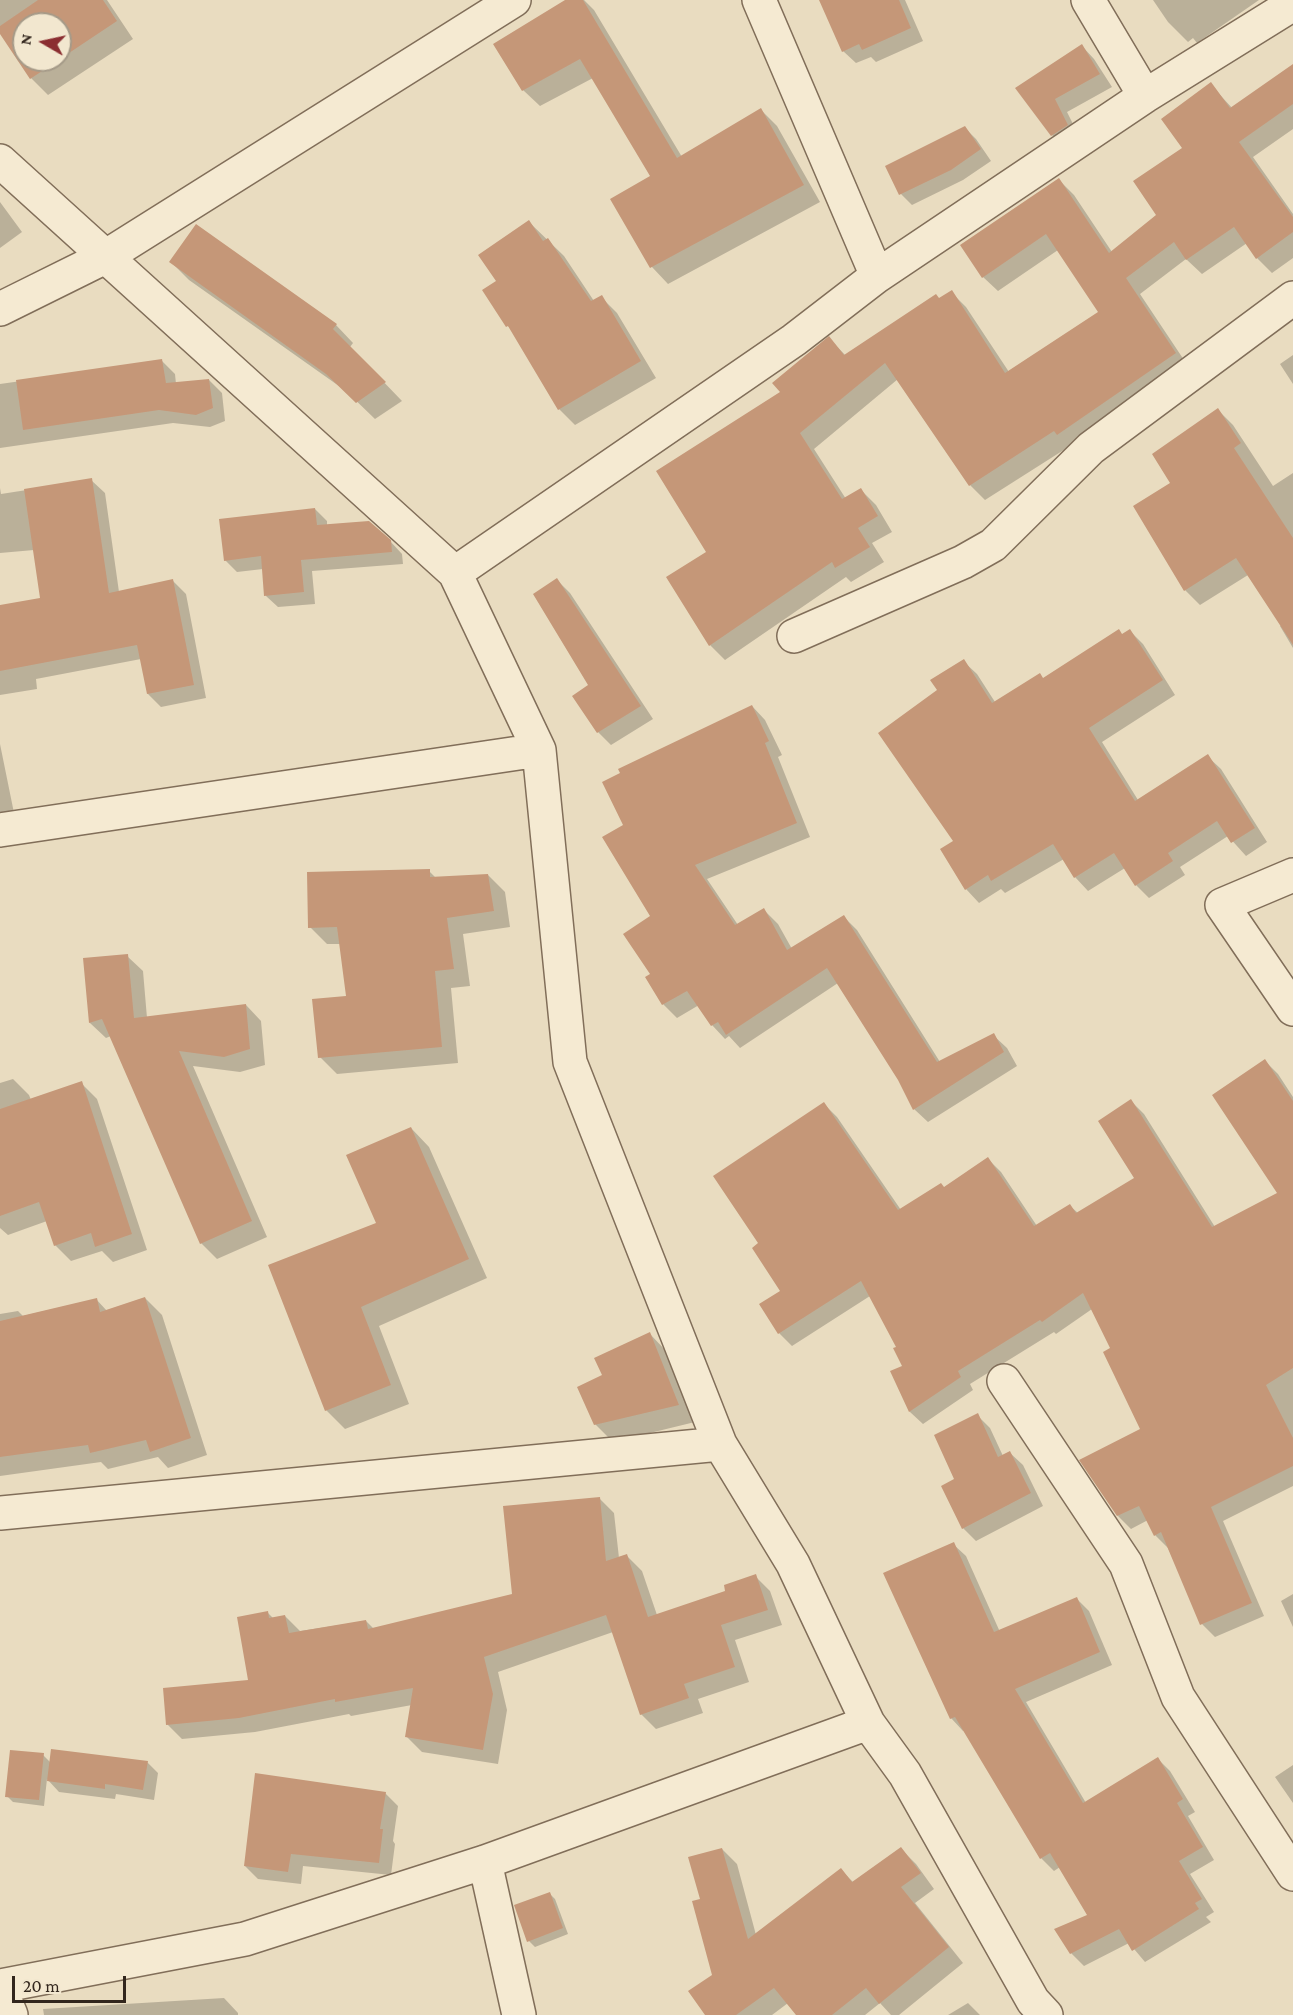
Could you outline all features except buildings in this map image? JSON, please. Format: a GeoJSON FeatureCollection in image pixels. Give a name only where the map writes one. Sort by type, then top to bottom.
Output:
{"type":"FeatureCollection","features":[{"type":"Feature","properties":{"kind":"street"},"geometry":{"type":"LineString","coordinates":[[0,309],[105,257],[514,0]]}},
{"type":"Feature","properties":{"kind":"street"},"geometry":{"type":"LineString","coordinates":[[759,0],[877,276]]}},
{"type":"Feature","properties":{"kind":"street"},"geometry":{"type":"LineString","coordinates":[[1088,0],[1145,96]]}},
{"type":"Feature","properties":{"kind":"street"},"geometry":{"type":"LineString","coordinates":[[455,573],[794,340],[877,276],[1145,96],[1293,4]]}},
{"type":"Feature","properties":{"kind":"street"},"geometry":{"type":"LineString","coordinates":[[0,161],[455,573],[539,750],[570,1062],[720,1443],[793,1564],[868,1723],[905,1774],[1033,2001],[1046,2015]]}},
{"type":"Feature","properties":{"kind":"street"},"geometry":{"type":"LineString","coordinates":[[794,636],[963,562],[993,545],[1091,448],[1293,298]]}},
{"type":"Feature","properties":{"kind":"street"},"geometry":{"type":"LineString","coordinates":[[0,830],[539,750]]}},
{"type":"Feature","properties":{"kind":"street"},"geometry":{"type":"LineString","coordinates":[[1293,875],[1222,905],[1293,1009]]}},
{"type":"Feature","properties":{"kind":"street"},"geometry":{"type":"LineString","coordinates":[[1004,1381],[1126,1564],[1178,1697],[1293,1874]]}},
{"type":"Feature","properties":{"kind":"street"},"geometry":{"type":"LineString","coordinates":[[0,1513],[720,1443]]}},
{"type":"Feature","properties":{"kind":"street"},"geometry":{"type":"LineString","coordinates":[[11,2015],[0,1987],[245,1939],[485,1862],[868,1723]]}},
{"type":"Feature","properties":{"kind":"street"},"geometry":{"type":"LineString","coordinates":[[485,1862],[519,2015]]}}]}
